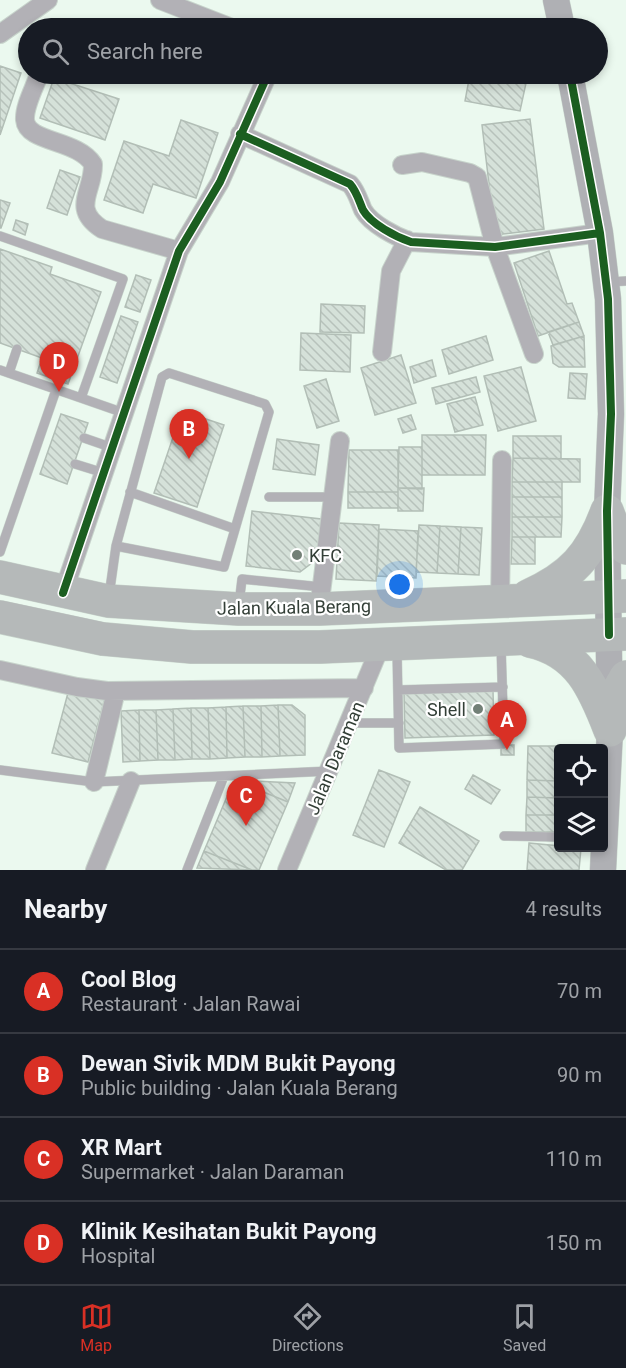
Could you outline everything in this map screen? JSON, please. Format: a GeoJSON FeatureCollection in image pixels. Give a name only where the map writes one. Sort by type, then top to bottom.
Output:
{"type":"FeatureCollection","features":[{"type":"Feature","properties":{"kind":"highway"},"geometry":{"type":"LineString","coordinates":[[607,511],[614,529],[626,548]]}},
{"type":"Feature","properties":{"kind":"highway"},"geometry":{"type":"LineString","coordinates":[[509,601],[550,586],[574,568],[598,538],[607,511]]}},
{"type":"Feature","properties":{"kind":"highway","name":"Jalan Kuala Berang"},"geometry":{"type":"LineString","coordinates":[[0,578],[108,601],[239,609],[320,598],[509,601],[617,596]]}},
{"type":"Feature","properties":{"kind":"highway"},"geometry":{"type":"LineString","coordinates":[[0,617],[103,639],[192,647],[389,645],[617,634]]}},
{"type":"Feature","properties":{"kind":"highway"},"geometry":{"type":"LineString","coordinates":[[510,640],[546,645],[564,654],[582,670],[598,700],[610,730]]}},
{"type":"Feature","properties":{"kind":"highway"},"geometry":{"type":"LineString","coordinates":[[610,730],[615,698],[626,677]]}},
{"type":"Feature","properties":{"kind":"street"},"geometry":{"type":"LineString","coordinates":[[23,18],[48,0]]}},
{"type":"Feature","properties":{"kind":"street"},"geometry":{"type":"LineString","coordinates":[[160,0],[206,18]]}},
{"type":"Feature","properties":{"kind":"street"},"geometry":{"type":"LineString","coordinates":[[556,0],[560,18]]}},
{"type":"Feature","properties":{"kind":"street"},"geometry":{"type":"LineString","coordinates":[[0,34],[18,21]]}},
{"type":"Feature","properties":{"kind":"street"},"geometry":{"type":"LineString","coordinates":[[36,84],[24,117],[26,126],[36,135],[79,149],[93,164],[94,172],[85,198],[85,212],[92,222],[102,229],[179,251]]}},
{"type":"Feature","properties":{"kind":"street"},"geometry":{"type":"LineString","coordinates":[[63,593],[179,251],[220,182],[263,84]]}},
{"type":"Feature","properties":{"kind":"street"},"geometry":{"type":"LineString","coordinates":[[572,84],[600,233],[616,281],[618,404],[607,511],[617,596],[617,634],[606,798]]}},
{"type":"Feature","properties":{"kind":"street"},"geometry":{"type":"LineString","coordinates":[[240,134],[350,184],[356,190],[367,216],[407,240],[495,247],[600,233]]}},
{"type":"Feature","properties":{"kind":"street"},"geometry":{"type":"LineString","coordinates":[[402,165],[422,162],[470,173],[477,177],[495,247],[534,354]]}},
{"type":"Feature","properties":{"kind":"street"},"geometry":{"type":"LineString","coordinates":[[382,352],[391,271],[407,240]]}},
{"type":"Feature","properties":{"kind":"street"},"geometry":{"type":"LineString","coordinates":[[320,598],[340,441]]}},
{"type":"Feature","properties":{"kind":"street"},"geometry":{"type":"LineString","coordinates":[[502,460],[509,601]]}},
{"type":"Feature","properties":{"kind":"street","name":"Jalan Daraman"},"geometry":{"type":"LineString","coordinates":[[287,870],[364,688],[389,645]]}},
{"type":"Feature","properties":{"kind":"street"},"geometry":{"type":"LineString","coordinates":[[0,670],[77,687],[116,691],[364,688]]}},
{"type":"Feature","properties":{"kind":"street"},"geometry":{"type":"LineString","coordinates":[[94,782],[116,691]]}},
{"type":"Feature","properties":{"kind":"street"},"geometry":{"type":"LineString","coordinates":[[95,870],[131,781]]}},
{"type":"Feature","properties":{"kind":"street"},"geometry":{"type":"LineString","coordinates":[[603,870],[604,852]]}},
{"type":"Feature","properties":{"kind":"lane"},"geometry":{"type":"LineString","coordinates":[[0,236],[123,279],[81,398]]}},
{"type":"Feature","properties":{"kind":"lane"},"geometry":{"type":"LineString","coordinates":[[17,349],[4,372],[124,413]]}},
{"type":"Feature","properties":{"kind":"lane"},"geometry":{"type":"LineString","coordinates":[[108,601],[116,546],[162,377],[169,373],[265,404],[269,412],[224,567],[116,546]]}},
{"type":"Feature","properties":{"kind":"lane"},"geometry":{"type":"LineString","coordinates":[[0,552],[56,390]]}},
{"type":"Feature","properties":{"kind":"lane"},"geometry":{"type":"LineString","coordinates":[[84,438],[112,448]]}},
{"type":"Feature","properties":{"kind":"lane"},"geometry":{"type":"LineString","coordinates":[[75,464],[104,473]]}},
{"type":"Feature","properties":{"kind":"lane"},"geometry":{"type":"LineString","coordinates":[[130,492],[235,529]]}},
{"type":"Feature","properties":{"kind":"lane"},"geometry":{"type":"LineString","coordinates":[[268,497],[333,497]]}},
{"type":"Feature","properties":{"kind":"lane"},"geometry":{"type":"LineString","coordinates":[[389,645],[398,690],[399,748],[504,744],[503,687],[510,640]]}},
{"type":"Feature","properties":{"kind":"lane"},"geometry":{"type":"LineString","coordinates":[[398,690],[503,687]]}},
{"type":"Feature","properties":{"kind":"lane"},"geometry":{"type":"LineString","coordinates":[[349,723],[399,723]]}},
{"type":"Feature","properties":{"kind":"lane"},"geometry":{"type":"LineString","coordinates":[[0,770],[94,782],[330,771]]}},
{"type":"Feature","properties":{"kind":"lane"},"geometry":{"type":"LineString","coordinates":[[187,870],[224,776]]}},
{"type":"Feature","properties":{"kind":"lane"},"geometry":{"type":"LineString","coordinates":[[504,836],[554,837]]}},
{"type":"Feature","properties":{"kind":"building"},"geometry":{"type":"Polygon","coordinates":[[[0,66],[18,72],[18,82],[0,135],[0,66]]]}},
{"type":"Feature","properties":{"kind":"building"},"geometry":{"type":"Polygon","coordinates":[[[52,84],[73,84],[119,99],[105,140],[40,118],[52,84]]]}},
{"type":"Feature","properties":{"kind":"building"},"geometry":{"type":"Polygon","coordinates":[[[468,84],[526,84],[520,111],[465,101],[468,84]]]}},
{"type":"Feature","properties":{"kind":"building"},"geometry":{"type":"Polygon","coordinates":[[[530,119],[544,229],[495,235],[482,125],[530,119]]]}},
{"type":"Feature","properties":{"kind":"building"},"geometry":{"type":"Polygon","coordinates":[[[181,120],[218,133],[196,198],[153,184],[143,213],[104,200],[124,141],[169,156],[181,120]]]}},
{"type":"Feature","properties":{"kind":"building"},"geometry":{"type":"Polygon","coordinates":[[[60,170],[80,177],[67,215],[47,208],[60,170]]]}},
{"type":"Feature","properties":{"kind":"building"},"geometry":{"type":"Polygon","coordinates":[[[0,200],[10,203],[1,228],[0,228],[0,200]]]}},
{"type":"Feature","properties":{"kind":"building"},"geometry":{"type":"Polygon","coordinates":[[[16,220],[28,224],[25,235],[13,230],[16,220]]]}},
{"type":"Feature","properties":{"kind":"building"},"geometry":{"type":"Polygon","coordinates":[[[0,249],[52,267],[50,274],[101,292],[68,384],[37,373],[42,358],[0,343],[0,249]]]}},
{"type":"Feature","properties":{"kind":"building"},"geometry":{"type":"Polygon","coordinates":[[[549,251],[567,304],[572,303],[579,322],[538,336],[514,263],[549,251]]]}},
{"type":"Feature","properties":{"kind":"building"},"geometry":{"type":"Polygon","coordinates":[[[136,275],[151,280],[140,312],[125,307],[136,275]]]}},
{"type":"Feature","properties":{"kind":"building"},"geometry":{"type":"Polygon","coordinates":[[[321,304],[365,306],[364,333],[320,332],[321,304]]]}},
{"type":"Feature","properties":{"kind":"building"},"geometry":{"type":"Polygon","coordinates":[[[121,316],[138,322],[117,383],[100,377],[121,316]]]}},
{"type":"Feature","properties":{"kind":"building"},"geometry":{"type":"Polygon","coordinates":[[[579,322],[584,336],[553,345],[548,332],[579,322]]]}},
{"type":"Feature","properties":{"kind":"building"},"geometry":{"type":"Polygon","coordinates":[[[301,333],[351,335],[350,372],[300,370],[301,333]]]}},
{"type":"Feature","properties":{"kind":"building"},"geometry":{"type":"Polygon","coordinates":[[[486,336],[493,360],[449,374],[442,350],[486,336]]]}},
{"type":"Feature","properties":{"kind":"building"},"geometry":{"type":"Polygon","coordinates":[[[584,336],[585,367],[559,367],[553,363],[551,346],[584,336]]]}},
{"type":"Feature","properties":{"kind":"building"},"geometry":{"type":"Polygon","coordinates":[[[401,355],[416,403],[375,415],[361,368],[401,355]]]}},
{"type":"Feature","properties":{"kind":"building"},"geometry":{"type":"Polygon","coordinates":[[[432,360],[436,376],[414,383],[410,367],[432,360]]]}},
{"type":"Feature","properties":{"kind":"building"},"geometry":{"type":"Polygon","coordinates":[[[521,367],[536,421],[498,431],[484,376],[521,367]]]}},
{"type":"Feature","properties":{"kind":"building"},"geometry":{"type":"Polygon","coordinates":[[[570,373],[587,374],[585,399],[568,398],[570,373]]]}},
{"type":"Feature","properties":{"kind":"building"},"geometry":{"type":"Polygon","coordinates":[[[476,377],[480,392],[436,404],[432,388],[476,377]]]}},
{"type":"Feature","properties":{"kind":"building"},"geometry":{"type":"Polygon","coordinates":[[[326,379],[339,421],[317,428],[304,386],[326,379]]]}},
{"type":"Feature","properties":{"kind":"building"},"geometry":{"type":"Polygon","coordinates":[[[475,397],[483,425],[455,432],[447,404],[475,397]]]}},
{"type":"Feature","properties":{"kind":"building"},"geometry":{"type":"Polygon","coordinates":[[[182,411],[224,425],[197,507],[154,493],[182,411]]]}},
{"type":"Feature","properties":{"kind":"building"},"geometry":{"type":"Polygon","coordinates":[[[61,414],[88,423],[67,484],[40,474],[61,414]]]}},
{"type":"Feature","properties":{"kind":"building"},"geometry":{"type":"Polygon","coordinates":[[[411,415],[416,429],[403,433],[398,419],[411,415]]]}},
{"type":"Feature","properties":{"kind":"building"},"geometry":{"type":"Polygon","coordinates":[[[422,435],[486,435],[485,475],[422,475],[422,435]]]}},
{"type":"Feature","properties":{"kind":"building"},"geometry":{"type":"Polygon","coordinates":[[[513,436],[561,436],[561,459],[513,458],[513,436]]]}},
{"type":"Feature","properties":{"kind":"building"},"geometry":{"type":"Polygon","coordinates":[[[277,439],[319,445],[315,475],[273,469],[277,439]]]}},
{"type":"Feature","properties":{"kind":"building"},"geometry":{"type":"Polygon","coordinates":[[[399,447],[422,447],[422,489],[398,488],[399,447]]]}},
{"type":"Feature","properties":{"kind":"building"},"geometry":{"type":"Polygon","coordinates":[[[349,450],[398,450],[398,492],[348,492],[349,450]]]}},
{"type":"Feature","properties":{"kind":"building"},"geometry":{"type":"Polygon","coordinates":[[[513,458],[580,459],[580,482],[512,482],[513,458]]]}},
{"type":"Feature","properties":{"kind":"building"},"geometry":{"type":"Polygon","coordinates":[[[512,482],[562,482],[562,497],[512,497],[512,482]]]}},
{"type":"Feature","properties":{"kind":"building"},"geometry":{"type":"Polygon","coordinates":[[[398,488],[424,488],[423,511],[398,511],[398,488]]]}},
{"type":"Feature","properties":{"kind":"building"},"geometry":{"type":"Polygon","coordinates":[[[348,492],[398,492],[398,508],[348,508],[348,492]]]}},
{"type":"Feature","properties":{"kind":"building"},"geometry":{"type":"Polygon","coordinates":[[[512,497],[562,497],[562,517],[512,517],[512,497]]]}},
{"type":"Feature","properties":{"kind":"building"},"geometry":{"type":"Polygon","coordinates":[[[252,511],[321,519],[317,559],[300,572],[246,566],[252,511]]]}},
{"type":"Feature","properties":{"kind":"building"},"geometry":{"type":"Polygon","coordinates":[[[512,517],[562,517],[561,537],[512,537],[512,517]]]}},
{"type":"Feature","properties":{"kind":"building"},"geometry":{"type":"Polygon","coordinates":[[[339,523],[379,525],[376,581],[336,579],[339,523]]]}},
{"type":"Feature","properties":{"kind":"building"},"geometry":{"type":"Polygon","coordinates":[[[419,525],[440,526],[437,573],[416,572],[419,525]]]}},
{"type":"Feature","properties":{"kind":"building"},"geometry":{"type":"Polygon","coordinates":[[[440,526],[461,527],[458,574],[437,573],[440,526]]]}},
{"type":"Feature","properties":{"kind":"building"},"geometry":{"type":"Polygon","coordinates":[[[461,527],[482,528],[479,575],[458,574],[461,527]]]}},
{"type":"Feature","properties":{"kind":"building"},"geometry":{"type":"Polygon","coordinates":[[[379,529],[418,531],[416,578],[377,576],[379,529]]]}},
{"type":"Feature","properties":{"kind":"building"},"geometry":{"type":"Polygon","coordinates":[[[512,537],[535,537],[535,564],[511,564],[512,537]]]}},
{"type":"Feature","properties":{"kind":"building"},"geometry":{"type":"Polygon","coordinates":[[[69,689],[105,698],[88,762],[52,753],[69,689]]]}},
{"type":"Feature","properties":{"kind":"building"},"geometry":{"type":"Polygon","coordinates":[[[493,690],[494,735],[405,738],[404,693],[493,690]]]}},
{"type":"Feature","properties":{"kind":"building"},"geometry":{"type":"Polygon","coordinates":[[[278,705],[292,705],[305,715],[305,755],[280,756],[278,705]]]}},
{"type":"Feature","properties":{"kind":"building"},"geometry":{"type":"Polygon","coordinates":[[[278,705],[280,756],[262,757],[261,706],[278,705]]]}},
{"type":"Feature","properties":{"kind":"building"},"geometry":{"type":"Polygon","coordinates":[[[243,706],[245,757],[227,758],[226,707],[243,706]]]}},
{"type":"Feature","properties":{"kind":"building"},"geometry":{"type":"Polygon","coordinates":[[[243,706],[261,706],[262,757],[245,757],[243,706]]]}},
{"type":"Feature","properties":{"kind":"building"},"geometry":{"type":"Polygon","coordinates":[[[226,707],[227,758],[210,759],[208,708],[226,707]]]}},
{"type":"Feature","properties":{"kind":"building"},"geometry":{"type":"Polygon","coordinates":[[[191,708],[192,759],[175,760],[173,709],[191,708]]]}},
{"type":"Feature","properties":{"kind":"building"},"geometry":{"type":"Polygon","coordinates":[[[191,708],[208,708],[210,759],[192,759],[191,708]]]}},
{"type":"Feature","properties":{"kind":"building"},"geometry":{"type":"Polygon","coordinates":[[[173,709],[175,760],[158,760],[156,710],[173,709]]]}},
{"type":"Feature","properties":{"kind":"building"},"geometry":{"type":"Polygon","coordinates":[[[139,710],[140,761],[123,762],[121,711],[139,710]]]}},
{"type":"Feature","properties":{"kind":"building"},"geometry":{"type":"Polygon","coordinates":[[[139,710],[156,710],[158,760],[140,761],[139,710]]]}},
{"type":"Feature","properties":{"kind":"building"},"geometry":{"type":"Polygon","coordinates":[[[501,745],[514,745],[514,755],[501,755],[501,745]]]}},
{"type":"Feature","properties":{"kind":"building"},"geometry":{"type":"Polygon","coordinates":[[[528,746],[554,746],[554,781],[527,780],[528,746]]]}},
{"type":"Feature","properties":{"kind":"building"},"geometry":{"type":"Polygon","coordinates":[[[379,770],[410,782],[384,847],[353,835],[379,770]]]}},
{"type":"Feature","properties":{"kind":"building"},"geometry":{"type":"Polygon","coordinates":[[[473,775],[500,790],[491,804],[465,789],[473,775]]]}},
{"type":"Feature","properties":{"kind":"building"},"geometry":{"type":"Polygon","coordinates":[[[234,780],[295,783],[288,802],[234,780]]]}},
{"type":"Feature","properties":{"kind":"building"},"geometry":{"type":"Polygon","coordinates":[[[234,780],[288,802],[259,870],[252,870],[204,851],[234,780]]]}},
{"type":"Feature","properties":{"kind":"building"},"geometry":{"type":"Polygon","coordinates":[[[527,780],[554,781],[554,798],[527,797],[527,780]]]}},
{"type":"Feature","properties":{"kind":"building"},"geometry":{"type":"Polygon","coordinates":[[[527,797],[554,798],[554,815],[526,815],[527,797]]]}},
{"type":"Feature","properties":{"kind":"building"},"geometry":{"type":"Polygon","coordinates":[[[420,807],[479,841],[462,870],[446,870],[399,843],[420,807]]]}},
{"type":"Feature","properties":{"kind":"building"},"geometry":{"type":"Polygon","coordinates":[[[526,815],[554,815],[554,832],[526,832],[526,815]]]}},
{"type":"Feature","properties":{"kind":"building"},"geometry":{"type":"Polygon","coordinates":[[[529,843],[554,845],[554,852],[581,852],[579,870],[527,870],[529,843]]]}},
{"type":"Feature","properties":{"kind":"building"},"geometry":{"type":"Polygon","coordinates":[[[204,851],[252,870],[197,868],[204,851]]]}},
{"type":"Feature","properties":{"kind":"cycle path"},"geometry":{"type":"LineString","coordinates":[[63,593],[179,251],[220,182],[264,84]]}},
{"type":"Feature","properties":{"kind":"cycle path"},"geometry":{"type":"LineString","coordinates":[[572,84],[600,233],[608,299],[611,414],[607,511],[609,635]]}},
{"type":"Feature","properties":{"kind":"cycle path"},"geometry":{"type":"LineString","coordinates":[[240,134],[350,184],[363,210],[372,220],[391,233],[411,242],[495,247],[600,233]]}},
{"type":"Feature","properties":{"kind":"place","name":"Klinik Kesihatan Bukit Payong"},"geometry":{"type":"Point","coordinates":[59,392]}},
{"type":"Feature","properties":{"kind":"place","name":"Dewan Sivik MDM Bukit Payong"},"geometry":{"type":"Point","coordinates":[189,459]}},
{"type":"Feature","properties":{"kind":"place","name":"KFC"},"geometry":{"type":"Point","coordinates":[297,555]}},
{"type":"Feature","properties":{"kind":"place","name":"Shell"},"geometry":{"type":"Point","coordinates":[478,709]}},
{"type":"Feature","properties":{"kind":"place","name":"Cool Blog"},"geometry":{"type":"Point","coordinates":[507,750]}},
{"type":"Feature","properties":{"kind":"place","name":"XR Mart"},"geometry":{"type":"Point","coordinates":[246,826]}}]}
